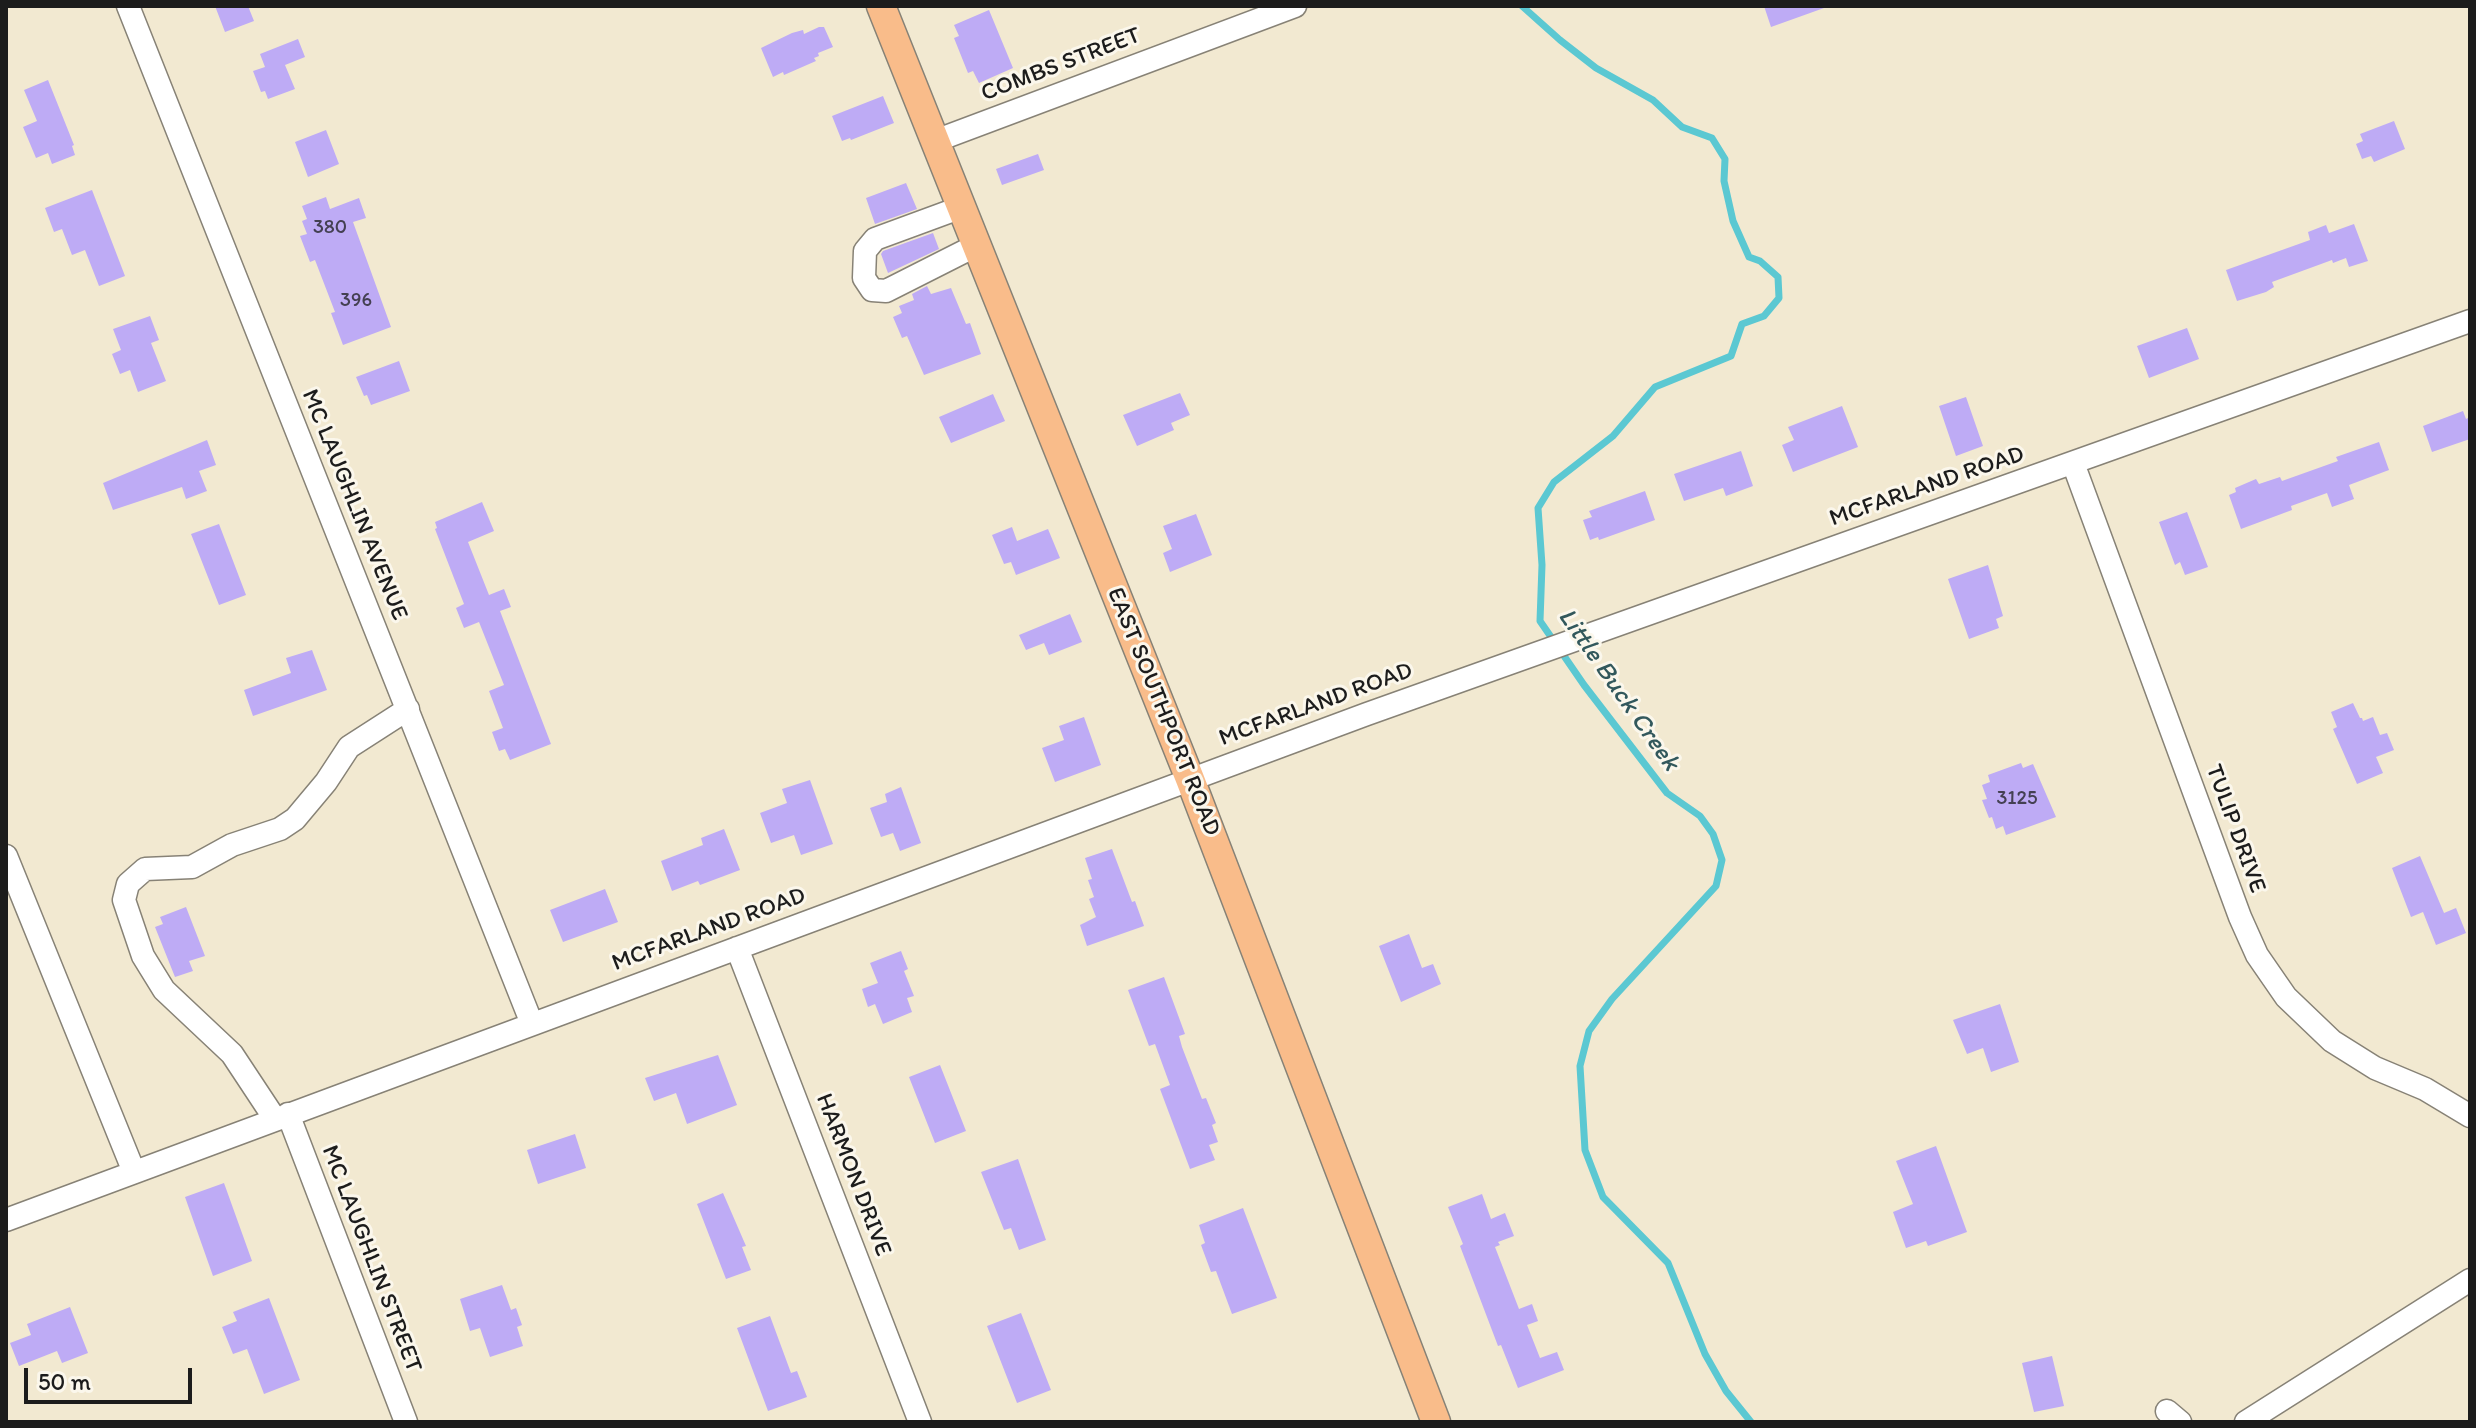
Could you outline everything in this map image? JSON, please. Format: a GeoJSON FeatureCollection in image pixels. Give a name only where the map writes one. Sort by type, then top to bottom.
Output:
{"type":"FeatureCollection","features":[{"type":"Feature","properties":{"kind":"main road","name":"EAST SOUTHPORT ROAD"},"geometry":{"type":"LineString","coordinates":[[881,6],[1190,779],[1436,1422]]}},
{"type":"Feature","properties":{"kind":"street","name":"MC LAUGHLIN AVENUE"},"geometry":{"type":"LineString","coordinates":[[128,6],[532,1024]]}},
{"type":"Feature","properties":{"kind":"street","name":"COMBS STREET"},"geometry":{"type":"LineString","coordinates":[[935,141],[1295,6]]}},
{"type":"Feature","properties":{"kind":"street"},"geometry":{"type":"LineString","coordinates":[[962,207],[875,239],[865,251],[864,278],[872,290],[886,291],[977,245]]}},
{"type":"Feature","properties":{"kind":"street","name":"MCFARLAND ROAD"},"geometry":{"type":"LineString","coordinates":[[6,1220],[1190,779],[1624,621],[2470,321]]}},
{"type":"Feature","properties":{"kind":"street","name":"TULIP DRIVE"},"geometry":{"type":"LineString","coordinates":[[2073,463],[2257,955],[2286,997],[2332,1041],[2375,1068],[2425,1089],[2470,1116]]}},
{"type":"Feature","properties":{"kind":"street","name":"MC LAUGHLIN STREET"},"geometry":{"type":"LineString","coordinates":[[406,1422],[282,1117],[232,1054],[164,990],[143,956],[124,900],[128,884],[145,869],[192,867],[232,845],[280,829],[295,819],[326,782],[349,747],[408,709]]}},
{"type":"Feature","properties":{"kind":"street"},"geometry":{"type":"LineString","coordinates":[[6,856],[134,1172]]}},
{"type":"Feature","properties":{"kind":"street","name":"HARMON DRIVE"},"geometry":{"type":"LineString","coordinates":[[737,948],[920,1422]]}},
{"type":"Feature","properties":{"kind":"street"},"geometry":{"type":"LineString","coordinates":[[2246,1422],[2470,1280]]}},
{"type":"Feature","properties":{"kind":"building"},"geometry":{"type":"Polygon","coordinates":[[[215,6],[248,6],[254,21],[225,32],[215,6]]]}},
{"type":"Feature","properties":{"kind":"building"},"geometry":{"type":"Polygon","coordinates":[[[1764,6],[1823,6],[1824,8],[1771,27],[1764,6]]]}},
{"type":"Feature","properties":{"kind":"building"},"geometry":{"type":"Polygon","coordinates":[[[989,10],[1013,68],[979,83],[973,71],[968,73],[954,38],[959,36],[954,25],[989,10]]]}},
{"type":"Feature","properties":{"kind":"building"},"geometry":{"type":"Polygon","coordinates":[[[824,27],[833,47],[818,53],[819,56],[814,58],[816,61],[773,77],[761,48],[792,33],[803,30],[804,34],[824,27]]]}},
{"type":"Feature","properties":{"kind":"building"},"geometry":{"type":"Polygon","coordinates":[[[298,39],[305,57],[285,65],[295,89],[268,99],[265,91],[261,92],[253,71],[265,67],[260,54],[298,39]]]}},
{"type":"Feature","properties":{"kind":"building"},"geometry":{"type":"Polygon","coordinates":[[[48,80],[74,145],[75,155],[52,164],[48,153],[36,158],[23,127],[37,121],[24,90],[48,80]]]}},
{"type":"Feature","properties":{"kind":"building"},"geometry":{"type":"Polygon","coordinates":[[[883,96],[894,123],[842,141],[832,116],[883,96]]]}},
{"type":"Feature","properties":{"kind":"building"},"geometry":{"type":"Polygon","coordinates":[[[2394,121],[2405,149],[2374,162],[2371,156],[2362,159],[2356,144],[2363,141],[2360,134],[2394,121]]]}},
{"type":"Feature","properties":{"kind":"building"},"geometry":{"type":"Polygon","coordinates":[[[326,130],[339,164],[308,177],[295,142],[326,130]]]}},
{"type":"Feature","properties":{"kind":"building"},"geometry":{"type":"Polygon","coordinates":[[[1038,154],[1044,170],[1002,185],[996,169],[1038,154]]]}},
{"type":"Feature","properties":{"kind":"building"},"geometry":{"type":"Polygon","coordinates":[[[906,183],[917,209],[875,224],[866,198],[906,183]]]}},
{"type":"Feature","properties":{"kind":"building"},"geometry":{"type":"Polygon","coordinates":[[[92,190],[125,276],[99,286],[85,250],[72,255],[62,229],[54,232],[45,208],[92,190]]]}},
{"type":"Feature","properties":{"kind":"building"},"geometry":{"type":"Polygon","coordinates":[[[326,197],[330,209],[359,198],[366,218],[353,222],[391,327],[343,345],[331,313],[335,312],[315,260],[310,262],[300,236],[307,234],[302,221],[307,219],[302,206],[326,197]]]}},
{"type":"Feature","properties":{"kind":"building"},"geometry":{"type":"Polygon","coordinates":[[[2354,224],[2368,261],[2349,267],[2346,258],[2333,263],[2332,260],[2272,282],[2274,287],[2266,292],[2237,301],[2226,270],[2310,240],[2308,232],[2326,225],[2329,233],[2354,224]]]}},
{"type":"Feature","properties":{"kind":"building"},"geometry":{"type":"Polygon","coordinates":[[[933,233],[939,249],[888,273],[881,254],[883,251],[933,233]]]}},
{"type":"Feature","properties":{"kind":"building"},"geometry":{"type":"Polygon","coordinates":[[[927,286],[931,294],[951,288],[966,324],[970,323],[981,354],[924,375],[907,336],[902,338],[893,317],[902,313],[899,306],[914,300],[912,294],[927,286]]]}},
{"type":"Feature","properties":{"kind":"building"},"geometry":{"type":"Polygon","coordinates":[[[150,316],[159,340],[151,343],[166,381],[138,392],[130,370],[120,374],[112,354],[121,350],[113,329],[150,316]]]}},
{"type":"Feature","properties":{"kind":"building"},"geometry":{"type":"Polygon","coordinates":[[[2187,328],[2199,359],[2149,378],[2137,346],[2187,328]]]}},
{"type":"Feature","properties":{"kind":"building"},"geometry":{"type":"Polygon","coordinates":[[[399,361],[410,391],[371,405],[356,377],[399,361]]]}},
{"type":"Feature","properties":{"kind":"building"},"geometry":{"type":"Polygon","coordinates":[[[1180,393],[1190,415],[1171,423],[1174,430],[1137,446],[1123,415],[1180,393]]]}},
{"type":"Feature","properties":{"kind":"building"},"geometry":{"type":"Polygon","coordinates":[[[993,394],[1005,421],[951,443],[939,417],[993,394]]]}},
{"type":"Feature","properties":{"kind":"building"},"geometry":{"type":"Polygon","coordinates":[[[1966,397],[1983,446],[1956,456],[1939,406],[1966,397]]]}},
{"type":"Feature","properties":{"kind":"building"},"geometry":{"type":"Polygon","coordinates":[[[1842,406],[1858,447],[1793,472],[1782,445],[1794,440],[1788,427],[1842,406]]]}},
{"type":"Feature","properties":{"kind":"building"},"geometry":{"type":"Polygon","coordinates":[[[2463,411],[2466,419],[2470,417],[2470,439],[2432,452],[2423,426],[2463,411]]]}},
{"type":"Feature","properties":{"kind":"building"},"geometry":{"type":"Polygon","coordinates":[[[207,440],[216,465],[199,471],[207,491],[186,499],[182,487],[113,510],[103,483],[207,440]]]}},
{"type":"Feature","properties":{"kind":"building"},"geometry":{"type":"Polygon","coordinates":[[[2379,442],[2389,470],[2349,485],[2354,499],[2332,507],[2327,493],[2241,529],[2229,495],[2236,492],[2235,488],[2256,479],[2259,484],[2280,477],[2282,481],[2379,442]]]}},
{"type":"Feature","properties":{"kind":"building"},"geometry":{"type":"Polygon","coordinates":[[[1741,451],[1753,486],[1726,496],[1723,488],[1684,501],[1674,474],[1741,451]]]}},
{"type":"Feature","properties":{"kind":"building"},"geometry":{"type":"Polygon","coordinates":[[[1645,491],[1655,520],[1599,540],[1598,537],[1590,540],[1583,520],[1592,517],[1589,511],[1645,491]]]}},
{"type":"Feature","properties":{"kind":"building"},"geometry":{"type":"Polygon","coordinates":[[[482,502],[494,531],[468,542],[489,595],[504,589],[511,607],[500,611],[551,744],[510,760],[505,749],[499,751],[492,732],[503,728],[489,691],[504,685],[479,622],[464,628],[456,608],[464,604],[435,529],[435,522],[482,502]]]}},
{"type":"Feature","properties":{"kind":"building"},"geometry":{"type":"Polygon","coordinates":[[[2187,512],[2208,567],[2185,575],[2180,562],[2175,565],[2159,522],[2187,512]]]}},
{"type":"Feature","properties":{"kind":"building"},"geometry":{"type":"Polygon","coordinates":[[[1196,514],[1212,555],[1170,572],[1163,553],[1172,549],[1163,526],[1196,514]]]}},
{"type":"Feature","properties":{"kind":"building"},"geometry":{"type":"Polygon","coordinates":[[[219,524],[246,595],[219,605],[191,534],[219,524]]]}},
{"type":"Feature","properties":{"kind":"building"},"geometry":{"type":"Polygon","coordinates":[[[1012,527],[1017,541],[1048,529],[1060,558],[1016,575],[1011,562],[1004,564],[992,535],[1012,527]]]}},
{"type":"Feature","properties":{"kind":"building"},"geometry":{"type":"Polygon","coordinates":[[[1988,565],[2003,616],[1996,619],[1999,628],[1969,639],[1948,579],[1988,565]]]}},
{"type":"Feature","properties":{"kind":"building"},"geometry":{"type":"Polygon","coordinates":[[[1070,614],[1082,642],[1049,655],[1044,643],[1026,650],[1019,635],[1070,614]]]}},
{"type":"Feature","properties":{"kind":"building"},"geometry":{"type":"Polygon","coordinates":[[[312,650],[327,690],[253,716],[244,690],[291,673],[286,658],[312,650]]]}},
{"type":"Feature","properties":{"kind":"building"},"geometry":{"type":"Polygon","coordinates":[[[2353,703],[2363,721],[2373,717],[2380,735],[2387,733],[2394,750],[2376,757],[2383,773],[2357,784],[2333,729],[2337,727],[2331,712],[2353,703]]]}},
{"type":"Feature","properties":{"kind":"building"},"geometry":{"type":"Polygon","coordinates":[[[1084,717],[1101,765],[1055,782],[1042,748],[1064,740],[1059,726],[1084,717]]]}},
{"type":"Feature","properties":{"kind":"building"},"geometry":{"type":"Polygon","coordinates":[[[2021,763],[2023,768],[2033,764],[2056,817],[2006,835],[2003,826],[1996,829],[1992,817],[1989,818],[1982,800],[1987,799],[1982,785],[1990,782],[1988,775],[2021,763]]]}},
{"type":"Feature","properties":{"kind":"building"},"geometry":{"type":"Polygon","coordinates":[[[810,780],[833,844],[801,855],[794,835],[771,843],[760,813],[787,803],[782,789],[810,780]]]}},
{"type":"Feature","properties":{"kind":"building"},"geometry":{"type":"Polygon","coordinates":[[[901,787],[921,843],[900,851],[893,833],[881,837],[870,808],[887,802],[885,794],[901,787]]]}},
{"type":"Feature","properties":{"kind":"building"},"geometry":{"type":"Polygon","coordinates":[[[724,829],[740,870],[700,885],[698,881],[672,891],[661,861],[703,845],[701,838],[724,829]]]}},
{"type":"Feature","properties":{"kind":"building"},"geometry":{"type":"Polygon","coordinates":[[[1112,849],[1144,926],[1087,946],[1080,925],[1096,917],[1089,899],[1094,897],[1085,858],[1112,849]]]}},
{"type":"Feature","properties":{"kind":"building"},"geometry":{"type":"Polygon","coordinates":[[[2420,856],[2444,913],[2456,908],[2466,933],[2436,945],[2423,912],[2411,917],[2392,868],[2420,856]]]}},
{"type":"Feature","properties":{"kind":"building"},"geometry":{"type":"Polygon","coordinates":[[[605,889],[618,922],[563,942],[550,910],[605,889]]]}},
{"type":"Feature","properties":{"kind":"building"},"geometry":{"type":"Polygon","coordinates":[[[186,907],[205,956],[189,961],[193,971],[175,977],[155,927],[163,924],[160,917],[186,907]]]}},
{"type":"Feature","properties":{"kind":"building"},"geometry":{"type":"Polygon","coordinates":[[[1409,934],[1422,968],[1433,964],[1441,984],[1401,1002],[1379,946],[1409,934]]]}},
{"type":"Feature","properties":{"kind":"building"},"geometry":{"type":"Polygon","coordinates":[[[901,951],[908,969],[904,971],[914,996],[907,998],[912,1012],[883,1024],[875,1004],[868,1007],[862,989],[878,983],[870,963],[901,951]]]}},
{"type":"Feature","properties":{"kind":"building"},"geometry":{"type":"Polygon","coordinates":[[[1164,977],[1185,1034],[1179,1036],[1182,1047],[1202,1099],[1206,1098],[1216,1123],[1212,1125],[1218,1142],[1209,1145],[1215,1160],[1190,1169],[1160,1089],[1170,1085],[1155,1044],[1149,1046],[1128,990],[1164,977]]]}},
{"type":"Feature","properties":{"kind":"building"},"geometry":{"type":"Polygon","coordinates":[[[2000,1004],[2019,1062],[1991,1072],[1983,1048],[1967,1054],[1953,1020],[2000,1004]]]}},
{"type":"Feature","properties":{"kind":"building"},"geometry":{"type":"Polygon","coordinates":[[[718,1055],[737,1105],[687,1124],[676,1093],[654,1101],[645,1078],[718,1055]]]}},
{"type":"Feature","properties":{"kind":"building"},"geometry":{"type":"Polygon","coordinates":[[[940,1065],[966,1131],[935,1143],[909,1077],[940,1065]]]}},
{"type":"Feature","properties":{"kind":"building"},"geometry":{"type":"Polygon","coordinates":[[[575,1134],[586,1168],[538,1184],[527,1150],[575,1134]]]}},
{"type":"Feature","properties":{"kind":"building"},"geometry":{"type":"Polygon","coordinates":[[[1936,1146],[1967,1232],[1928,1246],[1926,1241],[1906,1248],[1893,1212],[1913,1204],[1896,1161],[1936,1146]]]}},
{"type":"Feature","properties":{"kind":"building"},"geometry":{"type":"Polygon","coordinates":[[[1018,1159],[1046,1240],[1019,1250],[1011,1228],[1004,1230],[981,1172],[1018,1159]]]}},
{"type":"Feature","properties":{"kind":"building"},"geometry":{"type":"Polygon","coordinates":[[[224,1183],[252,1261],[213,1276],[185,1197],[224,1183]]]}},
{"type":"Feature","properties":{"kind":"building"},"geometry":{"type":"Polygon","coordinates":[[[723,1193],[746,1246],[742,1247],[751,1270],[726,1279],[697,1204],[723,1193]]]}},
{"type":"Feature","properties":{"kind":"building"},"geometry":{"type":"Polygon","coordinates":[[[1482,1194],[1491,1219],[1505,1213],[1514,1236],[1498,1242],[1500,1245],[1495,1247],[1519,1309],[1532,1304],[1538,1321],[1527,1325],[1540,1358],[1557,1352],[1564,1370],[1518,1388],[1501,1345],[1498,1346],[1448,1207],[1482,1194]]]}},
{"type":"Feature","properties":{"kind":"building"},"geometry":{"type":"Polygon","coordinates":[[[1243,1208],[1277,1298],[1232,1314],[1216,1271],[1211,1272],[1201,1245],[1205,1243],[1199,1225],[1243,1208]]]}},
{"type":"Feature","properties":{"kind":"building"},"geometry":{"type":"Polygon","coordinates":[[[502,1285],[511,1310],[516,1308],[522,1325],[517,1327],[523,1346],[490,1357],[480,1328],[470,1331],[460,1299],[502,1285]]]}},
{"type":"Feature","properties":{"kind":"building"},"geometry":{"type":"Polygon","coordinates":[[[269,1298],[300,1380],[264,1394],[247,1349],[233,1354],[222,1327],[237,1321],[233,1312],[269,1298]]]}},
{"type":"Feature","properties":{"kind":"building"},"geometry":{"type":"Polygon","coordinates":[[[70,1307],[88,1353],[62,1363],[57,1351],[19,1366],[10,1343],[31,1335],[27,1324],[70,1307]]]}},
{"type":"Feature","properties":{"kind":"building"},"geometry":{"type":"Polygon","coordinates":[[[1021,1313],[1051,1390],[1017,1403],[987,1326],[1021,1313]]]}},
{"type":"Feature","properties":{"kind":"building"},"geometry":{"type":"Polygon","coordinates":[[[770,1316],[791,1373],[797,1371],[807,1397],[768,1411],[737,1328],[770,1316]]]}},
{"type":"Feature","properties":{"kind":"building"},"geometry":{"type":"Polygon","coordinates":[[[2052,1356],[2064,1406],[2034,1412],[2022,1363],[2052,1356]]]}},
{"type":"Feature","properties":{"kind":"waterway","name":"Little Buck Creek"},"geometry":{"type":"LineString","coordinates":[[1522,6],[1596,68],[1653,100],[1682,127],[1712,138],[1725,159],[1724,181],[1733,221],[1749,257],[1760,261],[1778,277],[1779,298],[1764,316],[1742,324],[1731,356],[1655,387],[1613,436],[1554,482],[1538,508],[1542,565],[1540,621],[1584,685],[1667,793],[1700,816],[1713,834],[1722,860],[1716,886],[1612,999],[1589,1031],[1580,1066],[1585,1150],[1603,1197],[1668,1263],[1705,1354],[1726,1391],[1751,1422]]}}]}
